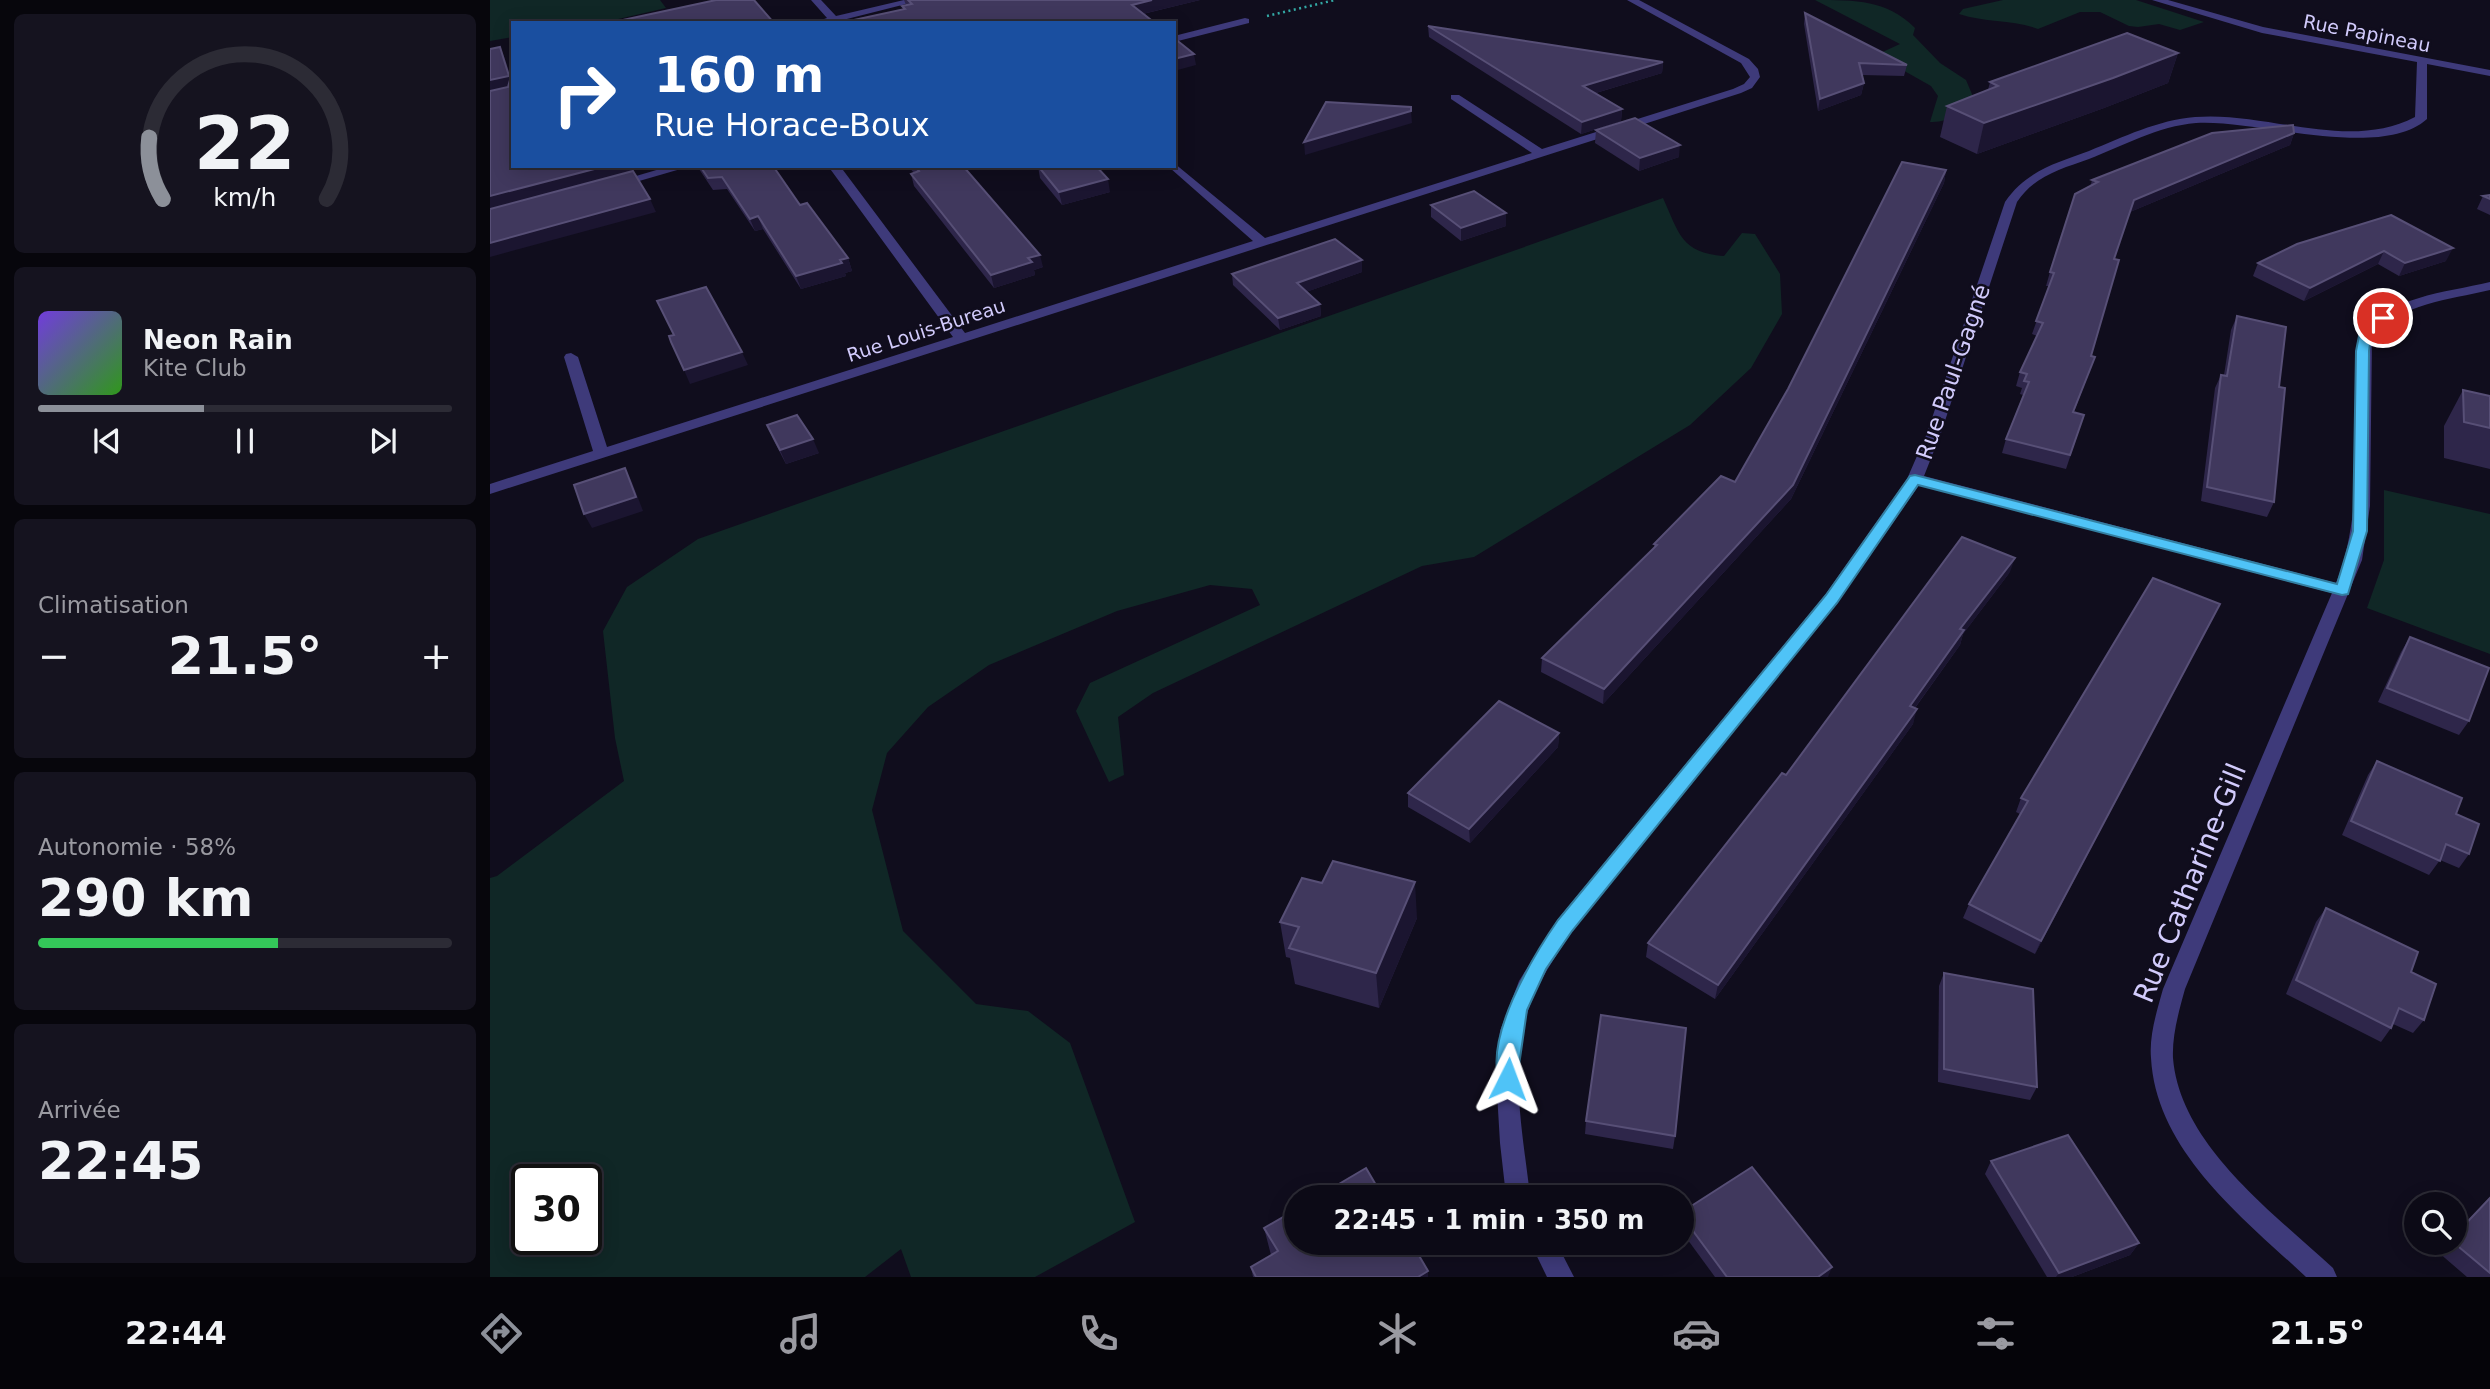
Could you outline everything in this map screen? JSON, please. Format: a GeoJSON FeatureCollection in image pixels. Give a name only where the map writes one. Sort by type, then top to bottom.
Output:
{"type":"FeatureCollection","features":[{"type":"Feature","properties":{"kind":"street"},"geometry":{"type":"LineString","coordinates":[[817,0],[834,19]]}},
{"type":"Feature","properties":{"kind":"street"},"geometry":{"type":"LineString","coordinates":[[826,21],[917,0]]}},
{"type":"Feature","properties":{"kind":"street","name":"Rue Louis-Bureau"},"geometry":{"type":"LineString","coordinates":[[490,489],[1737,91],[1748,86],[1755,77],[1753,69],[1745,61],[1632,0]]}},
{"type":"Feature","properties":{"kind":"street","name":"Rue Papineau"},"geometry":{"type":"LineString","coordinates":[[2157,0],[2262,30],[2490,73]]}},
{"type":"Feature","properties":{"kind":"street"},"geometry":{"type":"LineString","coordinates":[[1176,39],[1245,21]]}},
{"type":"Feature","properties":{"kind":"street","name":"Rue Paul-Gagné"},"geometry":{"type":"LineString","coordinates":[[1517,1185],[1510,1122],[1508,1057],[1517,1010],[1539,964],[1565,925],[1831,599],[1915,479],[1951,384],[2011,202],[2029,179],[2158,129],[2194,120],[2232,119],[2358,134],[2400,130],[2421,119],[2421,61]]}},
{"type":"Feature","properties":{"kind":"street"},"geometry":{"type":"LineString","coordinates":[[1455,96],[1540,153]]}},
{"type":"Feature","properties":{"kind":"street"},"geometry":{"type":"LineString","coordinates":[[607,186],[677,168]]}},
{"type":"Feature","properties":{"kind":"street"},"geometry":{"type":"LineString","coordinates":[[835,168],[962,339]]}},
{"type":"Feature","properties":{"kind":"street"},"geometry":{"type":"LineString","coordinates":[[1176,168],[1262,242]]}},
{"type":"Feature","properties":{"kind":"street","name":"Rue Catharine-Gill"},"geometry":{"type":"LineString","coordinates":[[2324,1277],[2227,1184],[2190,1139],[2172,1099],[2162,1060],[2164,1026],[2174,989],[2342,590],[2360,531],[2365,336],[2372,326],[2397,310],[2490,286]]}},
{"type":"Feature","properties":{"kind":"street"},"geometry":{"type":"LineString","coordinates":[[570,357],[602,454]]}},
{"type":"Feature","properties":{"kind":"street"},"geometry":{"type":"LineString","coordinates":[[1915,479],[2342,590]]}},
{"type":"Feature","properties":{"kind":"street"},"geometry":{"type":"LineString","coordinates":[[1549,1255],[1560,1277]]}},
{"type":"Feature","properties":{"kind":"path"},"geometry":{"type":"LineString","coordinates":[[1245,21],[1335,0]]}},
{"type":"Feature","properties":{"kind":"green space"},"geometry":{"type":"Polygon","coordinates":[[[490,0],[660,0],[666,8],[610,21],[511,21],[511,37],[490,41],[490,0]]]}},
{"type":"Feature","properties":{"kind":"green space"},"geometry":{"type":"Polygon","coordinates":[[[1815,0],[1857,1],[1893,12],[1915,28],[1913,35],[1940,63],[1966,80],[1974,99],[1954,116],[1943,121],[1930,122],[1938,96],[1931,86],[1876,55],[1900,44],[1815,0]]]}},
{"type":"Feature","properties":{"kind":"green space"},"geometry":{"type":"Polygon","coordinates":[[[2003,0],[2136,0],[2204,22],[2180,30],[2159,24],[2138,27],[2129,26],[2100,12],[2080,12],[2038,29],[1959,14],[1963,9],[2003,0]]]}},
{"type":"Feature","properties":{"kind":"green space"},"geometry":{"type":"Polygon","coordinates":[[[1663,198],[1678,231],[1690,246],[1699,251],[1724,256],[1742,233],[1755,234],[1780,274],[1782,314],[1751,368],[1690,425],[1474,557],[1422,566],[1153,693],[1118,717],[1124,775],[1109,782],[1076,711],[1090,683],[1260,605],[1252,589],[1210,585],[1117,611],[989,665],[928,707],[887,753],[872,810],[903,931],[976,1004],[1028,1011],[1070,1043],[1135,1222],[1035,1277],[911,1277],[901,1249],[865,1277],[490,1277],[490,878],[497,876],[624,781],[615,738],[603,631],[627,587],[698,539],[1663,198]]]}},
{"type":"Feature","properties":{"kind":"green space"},"geometry":{"type":"Polygon","coordinates":[[[2384,490],[2490,514],[2490,654],[2367,608],[2384,560],[2384,490]]]}},
{"type":"Feature","properties":{"kind":"building"},"geometry":{"type":"Polygon","coordinates":[[[716,0],[754,0],[772,21],[618,21],[716,0]]]}},
{"type":"Feature","properties":{"kind":"building"},"geometry":{"type":"Polygon","coordinates":[[[908,0],[1152,0],[1132,5],[1152,21],[849,21],[905,9],[902,6],[912,4],[908,0]]]}},
{"type":"Feature","properties":{"kind":"building"},"geometry":{"type":"Polygon","coordinates":[[[1805,13],[1907,65],[1859,63],[1864,83],[1820,99],[1805,13]]]}},
{"type":"Feature","properties":{"kind":"building"},"geometry":{"type":"Polygon","coordinates":[[[1428,26],[1663,62],[1583,86],[1622,109],[1582,122],[1428,26]]]}},
{"type":"Feature","properties":{"kind":"building"},"geometry":{"type":"Polygon","coordinates":[[[2127,33],[2178,53],[1984,123],[1947,106],[1998,86],[1990,82],[2127,33]]]}},
{"type":"Feature","properties":{"kind":"building"},"geometry":{"type":"Polygon","coordinates":[[[1176,40],[1194,54],[1176,58],[1176,40]]]}},
{"type":"Feature","properties":{"kind":"building"},"geometry":{"type":"Polygon","coordinates":[[[500,47],[509,76],[490,80],[490,49],[500,47]]]}},
{"type":"Feature","properties":{"kind":"building"},"geometry":{"type":"Polygon","coordinates":[[[510,80],[511,168],[598,168],[490,196],[490,91],[508,87],[510,80]]]}},
{"type":"Feature","properties":{"kind":"building"},"geometry":{"type":"Polygon","coordinates":[[[1326,102],[1411,107],[1411,111],[1304,142],[1326,102]]]}},
{"type":"Feature","properties":{"kind":"building"},"geometry":{"type":"Polygon","coordinates":[[[1635,118],[1680,145],[1640,158],[1596,130],[1635,118]]]}},
{"type":"Feature","properties":{"kind":"building"},"geometry":{"type":"Polygon","coordinates":[[[2293,125],[2294,133],[2134,200],[2114,259],[2119,260],[2091,356],[2095,357],[2073,412],[2084,415],[2070,455],[2006,439],[2029,382],[2024,381],[2027,374],[2020,372],[2043,323],[2036,321],[2054,273],[2050,272],[2075,194],[2098,182],[2092,180],[2212,133],[2293,125]]]}},
{"type":"Feature","properties":{"kind":"building"},"geometry":{"type":"Polygon","coordinates":[[[1902,162],[1946,170],[1793,485],[1604,689],[1542,658],[1657,545],[1654,544],[1721,476],[1735,482],[1788,389],[1902,162]]]}},
{"type":"Feature","properties":{"kind":"building"},"geometry":{"type":"Polygon","coordinates":[[[701,168],[774,168],[800,205],[807,203],[848,258],[840,260],[842,263],[796,276],[758,216],[750,219],[722,177],[708,178],[701,168]]]}},
{"type":"Feature","properties":{"kind":"building"},"geometry":{"type":"Polygon","coordinates":[[[917,168],[965,168],[1040,255],[1028,258],[1032,262],[991,275],[911,174],[919,171],[917,168]]]}},
{"type":"Feature","properties":{"kind":"building"},"geometry":{"type":"Polygon","coordinates":[[[1040,168],[1098,168],[1108,179],[1059,192],[1040,168]]]}},
{"type":"Feature","properties":{"kind":"building"},"geometry":{"type":"Polygon","coordinates":[[[633,171],[650,199],[490,243],[490,209],[633,171]]]}},
{"type":"Feature","properties":{"kind":"building"},"geometry":{"type":"Polygon","coordinates":[[[1474,191],[1506,213],[1461,228],[1431,205],[1474,191]]]}},
{"type":"Feature","properties":{"kind":"building"},"geometry":{"type":"Polygon","coordinates":[[[2391,215],[2453,248],[2405,263],[2384,251],[2310,288],[2258,263],[2297,244],[2391,215]]]}},
{"type":"Feature","properties":{"kind":"building"},"geometry":{"type":"Polygon","coordinates":[[[1335,239],[1362,260],[1297,283],[1320,304],[1278,318],[1232,274],[1335,239]]]}},
{"type":"Feature","properties":{"kind":"building"},"geometry":{"type":"Polygon","coordinates":[[[706,287],[742,352],[684,370],[669,336],[674,335],[657,301],[706,287]]]}},
{"type":"Feature","properties":{"kind":"building"},"geometry":{"type":"Polygon","coordinates":[[[2237,316],[2286,327],[2279,387],[2285,388],[2274,502],[2207,487],[2221,375],[2227,376],[2237,316]]]}},
{"type":"Feature","properties":{"kind":"building"},"geometry":{"type":"Polygon","coordinates":[[[2463,390],[2490,396],[2490,428],[2464,422],[2463,390]]]}},
{"type":"Feature","properties":{"kind":"building"},"geometry":{"type":"Polygon","coordinates":[[[797,415],[813,439],[780,450],[767,425],[797,415]]]}},
{"type":"Feature","properties":{"kind":"building"},"geometry":{"type":"Polygon","coordinates":[[[625,468],[636,497],[584,514],[574,485],[625,468]]]}},
{"type":"Feature","properties":{"kind":"building"},"geometry":{"type":"Polygon","coordinates":[[[1962,537],[2015,558],[1960,629],[1964,630],[1910,706],[1917,709],[1718,985],[1648,943],[1782,773],[1786,775],[1962,537]]]}},
{"type":"Feature","properties":{"kind":"building"},"geometry":{"type":"Polygon","coordinates":[[[2153,578],[2220,604],[2041,941],[1969,904],[2028,801],[2021,798],[2153,578]]]}},
{"type":"Feature","properties":{"kind":"building"},"geometry":{"type":"Polygon","coordinates":[[[2410,637],[2489,668],[2469,721],[2387,688],[2410,637]]]}},
{"type":"Feature","properties":{"kind":"building"},"geometry":{"type":"Polygon","coordinates":[[[1499,701],[1559,733],[1469,829],[1408,793],[1499,701]]]}},
{"type":"Feature","properties":{"kind":"building"},"geometry":{"type":"Polygon","coordinates":[[[2377,761],[2462,798],[2456,814],[2479,824],[2469,854],[2446,844],[2440,861],[2351,821],[2377,761]]]}},
{"type":"Feature","properties":{"kind":"building"},"geometry":{"type":"Polygon","coordinates":[[[1333,861],[1415,882],[1376,973],[1289,948],[1299,927],[1280,922],[1302,878],[1322,883],[1333,861]]]}},
{"type":"Feature","properties":{"kind":"building"},"geometry":{"type":"Polygon","coordinates":[[[2326,908],[2418,952],[2411,972],[2436,984],[2424,1020],[2399,1008],[2391,1028],[2296,980],[2326,908]]]}},
{"type":"Feature","properties":{"kind":"building"},"geometry":{"type":"Polygon","coordinates":[[[1944,973],[2033,989],[2037,1087],[1944,1069],[1944,973]]]}},
{"type":"Feature","properties":{"kind":"building"},"geometry":{"type":"Polygon","coordinates":[[[1601,1015],[1686,1028],[1675,1136],[1586,1121],[1601,1015]]]}},
{"type":"Feature","properties":{"kind":"building"},"geometry":{"type":"Polygon","coordinates":[[[2068,1135],[2139,1243],[2059,1273],[1991,1161],[2068,1135]]]}},
{"type":"Feature","properties":{"kind":"building"},"geometry":{"type":"Polygon","coordinates":[[[1752,1167],[1832,1267],[1818,1277],[1727,1277],[1694,1232],[1694,1204],[1752,1167]]]}},
{"type":"Feature","properties":{"kind":"building"},"geometry":{"type":"Polygon","coordinates":[[[1366,1168],[1376,1185],[1337,1185],[1366,1168]]]}},
{"type":"Feature","properties":{"kind":"building"},"geometry":{"type":"Polygon","coordinates":[[[2490,1198],[2490,1273],[2467,1254],[2467,1222],[2490,1198]]]}},
{"type":"Feature","properties":{"kind":"building"},"geometry":{"type":"Polygon","coordinates":[[[1284,1216],[1284,1255],[1419,1255],[1428,1271],[1418,1277],[1256,1277],[1251,1267],[1278,1251],[1264,1228],[1284,1216]]]}},
{"type":"Feature","properties":{"kind":"route"},"geometry":{"type":"LineString","coordinates":[[1508,1079],[1508,1057],[1517,1010],[1539,964],[1565,925],[1831,599],[1915,479],[2342,590],[2354,560],[2360,531],[2365,336],[2372,326],[2383,318]]}}]}
